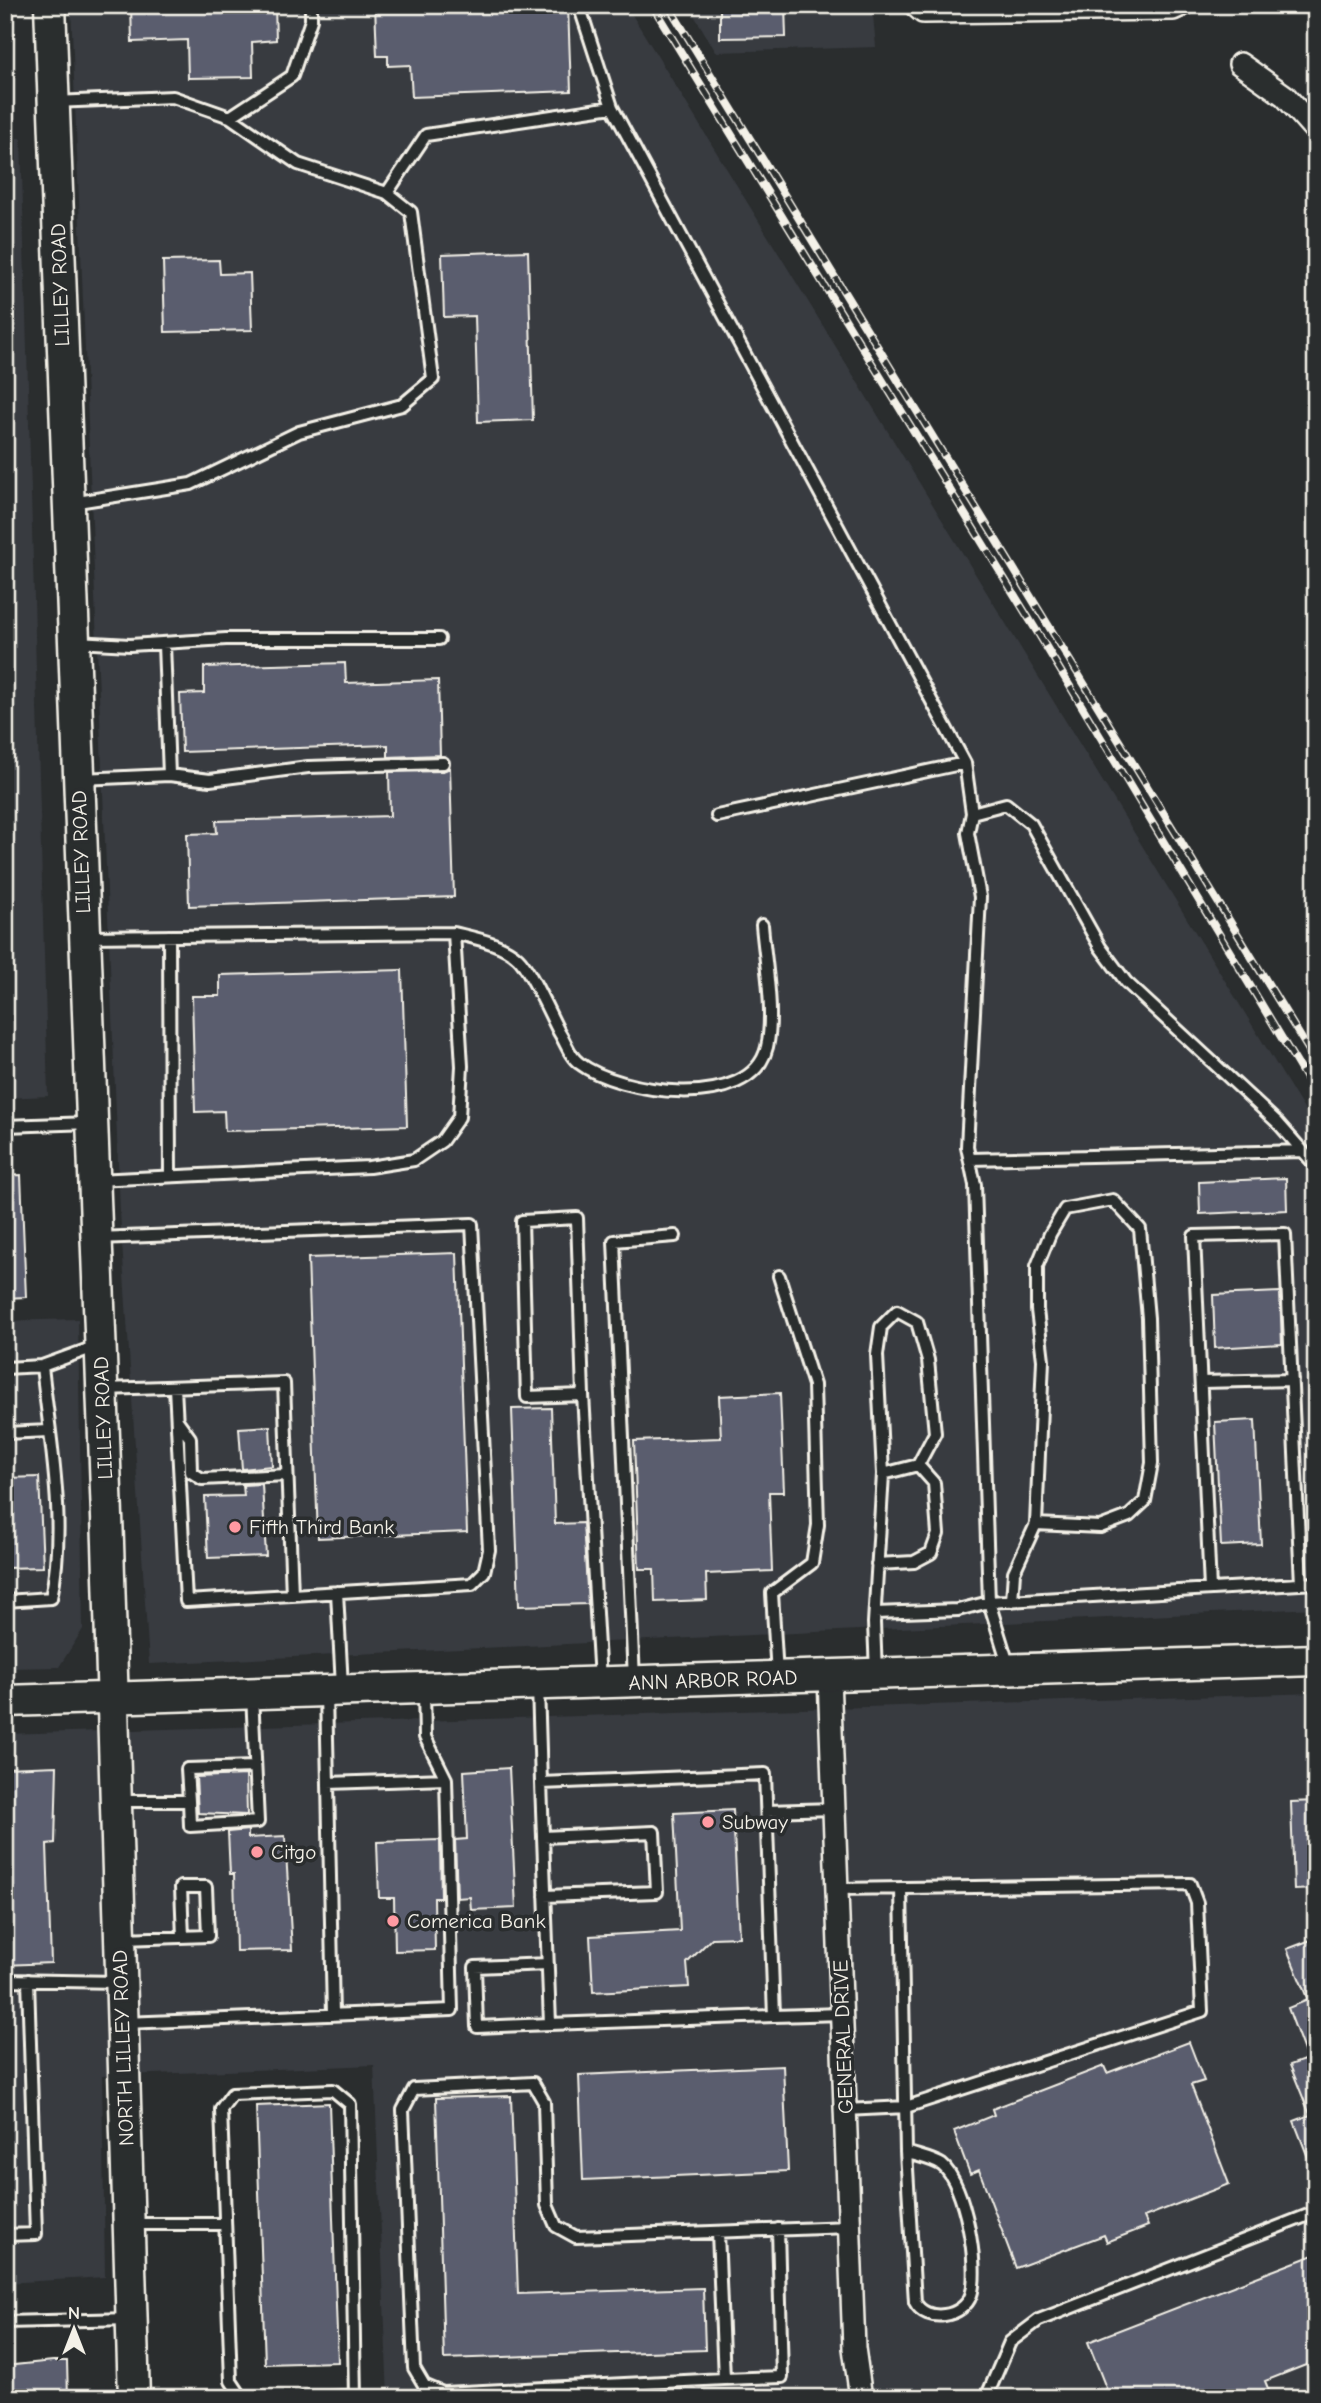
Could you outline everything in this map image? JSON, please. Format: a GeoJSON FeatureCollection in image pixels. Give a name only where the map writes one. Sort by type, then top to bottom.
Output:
{"type":"FeatureCollection","features":[{"type":"Feature","properties":{"kind":"street","name":"LILLEY ROAD"},"geometry":{"type":"LineString","coordinates":[[50,5],[102,1389],[111,1698]]}},
{"type":"Feature","properties":{"kind":"street"},"geometry":{"type":"LineString","coordinates":[[919,9],[1174,9],[1182,5]]}},
{"type":"Feature","properties":{"kind":"street"},"geometry":{"type":"LineString","coordinates":[[1240,64],[1285,96],[1316,131]]}},
{"type":"Feature","properties":{"kind":"street","name":"ANN ARBOR ROAD"},"geometry":{"type":"LineString","coordinates":[[5,1701],[1316,1660]]}},
{"type":"Feature","properties":{"kind":"street","name":"GENERAL DRIVE"},"geometry":{"type":"LineString","coordinates":[[830,1676],[854,2348],[861,2398]]}},
{"type":"Feature","properties":{"kind":"street","name":"NORTH LILLEY ROAD"},"geometry":{"type":"LineString","coordinates":[[111,1698],[134,2398]]}},
{"type":"Feature","properties":{"kind":"lane"},"geometry":{"type":"LineString","coordinates":[[230,117],[292,76],[312,20],[311,5]]}},
{"type":"Feature","properties":{"kind":"lane"},"geometry":{"type":"LineString","coordinates":[[579,5],[611,107],[965,763],[972,813],[968,833],[980,897],[970,1052],[970,1160],[975,1185],[989,1602],[1009,1670]]}},
{"type":"Feature","properties":{"kind":"lane"},"geometry":{"type":"LineString","coordinates":[[54,102],[173,97],[230,117],[298,164],[387,193],[411,212],[433,379],[402,405],[299,432],[191,484],[68,503]]}},
{"type":"Feature","properties":{"kind":"lane"},"geometry":{"type":"LineString","coordinates":[[387,193],[426,135],[611,107]]}},
{"type":"Feature","properties":{"kind":"lane"},"geometry":{"type":"LineString","coordinates":[[73,642],[164,644],[226,639],[439,639]]}},
{"type":"Feature","properties":{"kind":"lane"},"geometry":{"type":"LineString","coordinates":[[164,644],[169,775]]}},
{"type":"Feature","properties":{"kind":"lane"},"geometry":{"type":"LineString","coordinates":[[717,816],[965,763]]}},
{"type":"Feature","properties":{"kind":"lane"},"geometry":{"type":"LineString","coordinates":[[78,779],[169,775],[210,780],[309,768],[443,764]]}},
{"type":"Feature","properties":{"kind":"lane"},"geometry":{"type":"LineString","coordinates":[[972,813],[1006,804],[1031,824],[1100,947],[1126,982],[1278,1123],[1316,1166]]}},
{"type":"Feature","properties":{"kind":"lane"},"geometry":{"type":"LineString","coordinates":[[84,937],[454,933],[489,942],[518,958],[576,1062],[609,1081],[682,1092],[713,1088],[745,1077],[759,1063],[766,1048],[768,1018],[762,925]]}},
{"type":"Feature","properties":{"kind":"lane"},"geometry":{"type":"LineString","coordinates":[[93,1180],[369,1167],[414,1160],[442,1141],[459,1117],[461,1079],[454,933]]}},
{"type":"Feature","properties":{"kind":"lane"},"geometry":{"type":"LineString","coordinates":[[169,936],[170,1176]]}},
{"type":"Feature","properties":{"kind":"lane"},"geometry":{"type":"LineString","coordinates":[[5,1126],[90,1123]]}},
{"type":"Feature","properties":{"kind":"lane"},"geometry":{"type":"LineString","coordinates":[[970,1160],[1303,1151]]}},
{"type":"Feature","properties":{"kind":"lane"},"geometry":{"type":"LineString","coordinates":[[1012,1601],[1014,1573],[1036,1524],[1043,1360],[1037,1310],[1037,1266],[1050,1234],[1065,1209],[1113,1200],[1140,1229],[1148,1318],[1152,1463],[1145,1501],[1129,1516],[1100,1527],[1036,1524]]}},
{"type":"Feature","properties":{"kind":"lane"},"geometry":{"type":"LineString","coordinates":[[583,1395],[527,1397],[522,1221],[577,1218],[583,1395],[600,1683]]}},
{"type":"Feature","properties":{"kind":"lane"},"geometry":{"type":"LineString","coordinates":[[95,1238],[472,1224],[489,1550],[484,1572],[472,1584],[186,1601],[175,1387]]}},
{"type":"Feature","properties":{"kind":"lane"},"geometry":{"type":"LineString","coordinates":[[1210,1589],[1194,1236],[1285,1234],[1301,1584]]}},
{"type":"Feature","properties":{"kind":"lane"},"geometry":{"type":"LineString","coordinates":[[634,1682],[614,1241],[675,1236]]}},
{"type":"Feature","properties":{"kind":"lane"},"geometry":{"type":"LineString","coordinates":[[777,1678],[772,1593],[811,1563],[818,1525],[814,1385],[779,1276]]}},
{"type":"Feature","properties":{"kind":"lane"},"geometry":{"type":"LineString","coordinates":[[876,1674],[875,1613],[883,1474],[877,1355],[881,1327],[897,1311],[917,1322],[928,1360],[935,1433],[918,1465],[883,1474]]}},
{"type":"Feature","properties":{"kind":"lane"},"geometry":{"type":"LineString","coordinates":[[5,1368],[41,1366],[100,1345]]}},
{"type":"Feature","properties":{"kind":"lane"},"geometry":{"type":"LineString","coordinates":[[5,1601],[51,1598],[58,1563],[57,1500],[41,1366]]}},
{"type":"Feature","properties":{"kind":"lane"},"geometry":{"type":"LineString","coordinates":[[1201,1382],[1292,1380]]}},
{"type":"Feature","properties":{"kind":"lane"},"geometry":{"type":"LineString","coordinates":[[102,1389],[284,1383],[292,1595]]}},
{"type":"Feature","properties":{"kind":"lane"},"geometry":{"type":"LineString","coordinates":[[177,1420],[190,1438],[191,1472],[202,1479],[287,1475]]}},
{"type":"Feature","properties":{"kind":"lane"},"geometry":{"type":"LineString","coordinates":[[5,1433],[49,1431]]}},
{"type":"Feature","properties":{"kind":"lane"},"geometry":{"type":"LineString","coordinates":[[877,1564],[914,1562],[931,1553],[938,1534],[934,1483],[918,1465]]}},
{"type":"Feature","properties":{"kind":"lane"},"geometry":{"type":"LineString","coordinates":[[875,1613],[958,1610],[989,1602],[1316,1583]]}},
{"type":"Feature","properties":{"kind":"lane"},"geometry":{"type":"LineString","coordinates":[[333,2015],[328,1783],[337,1592]]}},
{"type":"Feature","properties":{"kind":"lane"},"geometry":{"type":"LineString","coordinates":[[538,1686],[550,2024]]}},
{"type":"Feature","properties":{"kind":"lane"},"geometry":{"type":"LineString","coordinates":[[122,2023],[452,2010],[446,1779],[425,1737],[424,1688]]}},
{"type":"Feature","properties":{"kind":"lane"},"geometry":{"type":"LineString","coordinates":[[252,1694],[256,1767],[258,1822],[190,1826],[187,1769],[256,1767]]}},
{"type":"Feature","properties":{"kind":"lane"},"geometry":{"type":"LineString","coordinates":[[541,1783],[765,1774],[774,2017]]}},
{"type":"Feature","properties":{"kind":"lane"},"geometry":{"type":"LineString","coordinates":[[328,1783],[446,1779]]}},
{"type":"Feature","properties":{"kind":"lane"},"geometry":{"type":"LineString","coordinates":[[115,1801],[188,1801]]}},
{"type":"Feature","properties":{"kind":"lane"},"geometry":{"type":"LineString","coordinates":[[766,1811],[834,1809]]}},
{"type":"Feature","properties":{"kind":"lane"},"geometry":{"type":"LineString","coordinates":[[543,1838],[654,1832],[656,1892],[545,1896]]}},
{"type":"Feature","properties":{"kind":"lane"},"geometry":{"type":"LineString","coordinates":[[837,1889],[1190,1884],[1197,1903],[1202,2011],[906,2107],[845,2110]]}},
{"type":"Feature","properties":{"kind":"lane"},"geometry":{"type":"LineString","coordinates":[[120,1939],[183,1937],[208,1936],[206,1886],[181,1887],[183,1937]]}},
{"type":"Feature","properties":{"kind":"lane"},"geometry":{"type":"LineString","coordinates":[[901,1888],[906,2152],[915,2302],[920,2311],[928,2316],[945,2314],[961,2309],[971,2296],[973,2276],[966,2215],[958,2187],[942,2166],[906,2152]]}},
{"type":"Feature","properties":{"kind":"lane"},"geometry":{"type":"LineString","coordinates":[[548,1964],[475,1967],[477,2027],[842,2014]]}},
{"type":"Feature","properties":{"kind":"lane"},"geometry":{"type":"LineString","coordinates":[[5,1980],[121,1982]]}},
{"type":"Feature","properties":{"kind":"lane"},"geometry":{"type":"LineString","coordinates":[[5,2235],[36,2234],[28,1980]]}},
{"type":"Feature","properties":{"kind":"lane"},"geometry":{"type":"LineString","coordinates":[[778,2230],[782,2378],[443,2393],[424,2385],[414,2368],[403,2110],[414,2089],[533,2083],[544,2102],[547,2204],[556,2226],[576,2237],[849,2227]]}},
{"type":"Feature","properties":{"kind":"lane"},"geometry":{"type":"LineString","coordinates":[[248,2398],[241,2396],[231,2381],[221,2109],[232,2094],[332,2090],[350,2104],[355,2397],[303,2398]]}},
{"type":"Feature","properties":{"kind":"lane"},"geometry":{"type":"LineString","coordinates":[[986,2398],[1010,2342],[1039,2320],[1316,2212]]}},
{"type":"Feature","properties":{"kind":"lane"},"geometry":{"type":"LineString","coordinates":[[129,2224],[225,2224]]}},
{"type":"Feature","properties":{"kind":"lane"},"geometry":{"type":"LineString","coordinates":[[718,2232],[724,2379]]}},
{"type":"Feature","properties":{"kind":"lane"},"geometry":{"type":"LineString","coordinates":[[5,2322],[130,2319]]}},
{"type":"Feature","properties":{"kind":"shaded area"},"geometry":{"type":"Polygon","coordinates":[[[71,5],[626,5],[1316,1129],[1316,1608],[149,1664],[120,1211],[71,5]]]}},
{"type":"Feature","properties":{"kind":"shaded area"},"geometry":{"type":"Polygon","coordinates":[[[688,5],[872,5],[876,47],[716,52],[688,5]]]}},
{"type":"Feature","properties":{"kind":"shaded area"},"geometry":{"type":"Polygon","coordinates":[[[5,138],[21,138],[48,1096],[5,1098],[5,138]]]}},
{"type":"Feature","properties":{"kind":"shaded area"},"geometry":{"type":"Polygon","coordinates":[[[78,1319],[83,1629],[59,1667],[5,1668],[5,1321],[78,1319]]]}},
{"type":"Feature","properties":{"kind":"shaded area"},"geometry":{"type":"Polygon","coordinates":[[[1316,1693],[1316,2398],[388,2398],[374,2065],[102,2076],[105,2277],[5,2283],[5,1734],[1316,1693]]]}},
{"type":"Feature","properties":{"kind":"building"},"geometry":{"type":"Polygon","coordinates":[[[131,5],[275,5],[276,40],[252,42],[253,77],[188,78],[187,40],[132,42],[131,5]]]}},
{"type":"Feature","properties":{"kind":"building"},"geometry":{"type":"Polygon","coordinates":[[[375,5],[568,6],[571,91],[412,97],[410,65],[388,66],[388,56],[377,56],[375,5]]]}},
{"type":"Feature","properties":{"kind":"building"},"geometry":{"type":"Polygon","coordinates":[[[720,5],[785,5],[786,37],[720,38],[720,5]]]}},
{"type":"Feature","properties":{"kind":"building"},"geometry":{"type":"Polygon","coordinates":[[[528,251],[533,420],[478,422],[475,316],[444,317],[442,254],[528,251]]]}},
{"type":"Feature","properties":{"kind":"building"},"geometry":{"type":"Polygon","coordinates":[[[219,260],[220,274],[250,273],[252,330],[165,332],[163,261],[219,260]]]}},
{"type":"Feature","properties":{"kind":"building"},"geometry":{"type":"Polygon","coordinates":[[[345,663],[346,683],[438,680],[440,755],[388,757],[388,745],[182,752],[180,694],[204,693],[204,667],[345,663]]]}},
{"type":"Feature","properties":{"kind":"building"},"geometry":{"type":"Polygon","coordinates":[[[450,768],[454,897],[189,906],[187,834],[217,833],[216,821],[390,816],[389,772],[443,771],[450,768]]]}},
{"type":"Feature","properties":{"kind":"building"},"geometry":{"type":"Polygon","coordinates":[[[402,970],[407,1126],[225,1131],[224,1111],[195,1112],[192,996],[220,996],[220,975],[402,970]]]}},
{"type":"Feature","properties":{"kind":"building"},"geometry":{"type":"Polygon","coordinates":[[[21,1175],[26,1297],[5,1298],[5,1176],[21,1175]]]}},
{"type":"Feature","properties":{"kind":"building"},"geometry":{"type":"Polygon","coordinates":[[[1286,1178],[1287,1210],[1200,1214],[1199,1182],[1286,1178]]]}},
{"type":"Feature","properties":{"kind":"building"},"geometry":{"type":"Polygon","coordinates":[[[457,1253],[467,1532],[318,1538],[308,1258],[457,1253]]]}},
{"type":"Feature","properties":{"kind":"building"},"geometry":{"type":"Polygon","coordinates":[[[1280,1292],[1282,1344],[1215,1348],[1213,1295],[1280,1292]]]}},
{"type":"Feature","properties":{"kind":"building"},"geometry":{"type":"Polygon","coordinates":[[[780,1393],[784,1492],[769,1492],[772,1571],[706,1574],[707,1600],[655,1602],[654,1569],[639,1569],[634,1441],[721,1438],[719,1396],[780,1393]]]}},
{"type":"Feature","properties":{"kind":"building"},"geometry":{"type":"Polygon","coordinates":[[[551,1408],[555,1524],[583,1523],[588,1604],[519,1606],[512,1409],[551,1408]]]}},
{"type":"Feature","properties":{"kind":"building"},"geometry":{"type":"Polygon","coordinates":[[[1255,1420],[1261,1544],[1221,1546],[1215,1422],[1255,1420]]]}},
{"type":"Feature","properties":{"kind":"building"},"geometry":{"type":"Polygon","coordinates":[[[270,1426],[272,1466],[242,1469],[239,1428],[270,1426]]]}},
{"type":"Feature","properties":{"kind":"building"},"geometry":{"type":"Polygon","coordinates":[[[39,1477],[43,1567],[5,1568],[5,1478],[39,1477]]]}},
{"type":"Feature","properties":{"kind":"building","name":"Fifth Third Bank"},"geometry":{"type":"Polygon","coordinates":[[[262,1484],[266,1556],[208,1558],[205,1497],[244,1496],[243,1485],[262,1484]]]}},
{"type":"Feature","properties":{"kind":"building"},"geometry":{"type":"Polygon","coordinates":[[[57,1766],[55,1843],[47,1844],[51,1963],[5,1965],[5,1768],[57,1766]]]}},
{"type":"Feature","properties":{"kind":"building"},"geometry":{"type":"Polygon","coordinates":[[[509,1768],[516,1908],[471,1910],[470,1897],[457,1898],[455,1840],[467,1839],[464,1771],[509,1768]]]}},
{"type":"Feature","properties":{"kind":"building"},"geometry":{"type":"Polygon","coordinates":[[[246,1775],[247,1815],[198,1813],[196,1777],[246,1775]]]}},
{"type":"Feature","properties":{"kind":"building"},"geometry":{"type":"Polygon","coordinates":[[[1316,1801],[1316,1889],[1294,1890],[1291,1802],[1316,1801]]]}},
{"type":"Feature","properties":{"kind":"building"},"geometry":{"type":"Polygon","coordinates":[[[733,1810],[739,1937],[712,1938],[687,1963],[689,1987],[593,1992],[590,1936],[680,1931],[674,1813],[733,1810]]]}},
{"type":"Feature","properties":{"kind":"building"},"geometry":{"type":"Polygon","coordinates":[[[248,1830],[248,1838],[285,1836],[292,1950],[236,1951],[234,1874],[230,1874],[228,1832],[248,1830]]]}},
{"type":"Feature","properties":{"kind":"building"},"geometry":{"type":"Polygon","coordinates":[[[440,1840],[441,1898],[434,1898],[435,1950],[395,1951],[394,1898],[379,1898],[377,1842],[440,1840]]]}},
{"type":"Feature","properties":{"kind":"building"},"geometry":{"type":"Polygon","coordinates":[[[1316,1938],[1314,2173],[1294,2121],[1310,2115],[1290,2065],[1307,2059],[1288,2008],[1308,2000],[1287,1949],[1316,1938]]]}},
{"type":"Feature","properties":{"kind":"building"},"geometry":{"type":"Polygon","coordinates":[[[1189,2042],[1204,2081],[1191,2085],[1229,2184],[1144,2217],[1148,2226],[1107,2242],[1104,2235],[1016,2268],[979,2170],[970,2174],[954,2131],[994,2115],[992,2109],[1104,2066],[1107,2073],[1189,2042]]]}},
{"type":"Feature","properties":{"kind":"building"},"geometry":{"type":"Polygon","coordinates":[[[783,2066],[788,2171],[583,2180],[579,2075],[783,2066]]]}},
{"type":"Feature","properties":{"kind":"building"},"geometry":{"type":"Polygon","coordinates":[[[511,2096],[518,2294],[703,2288],[705,2350],[444,2359],[436,2098],[511,2096]]]}},
{"type":"Feature","properties":{"kind":"building"},"geometry":{"type":"Polygon","coordinates":[[[329,2103],[338,2362],[265,2364],[256,2106],[329,2103]]]}},
{"type":"Feature","properties":{"kind":"building"},"geometry":{"type":"Polygon","coordinates":[[[1316,2254],[1316,2361],[1265,2381],[1272,2398],[1110,2398],[1088,2342],[1316,2254]]]}},
{"type":"Feature","properties":{"kind":"building"},"geometry":{"type":"Polygon","coordinates":[[[67,2361],[68,2398],[5,2398],[5,2366],[67,2361]]]}},
{"type":"Feature","properties":{"kind":"railway"},"geometry":{"type":"LineString","coordinates":[[652,5],[1036,630],[1316,1095]]}},
{"type":"Feature","properties":{"kind":"railway"},"geometry":{"type":"LineString","coordinates":[[668,5],[1316,1062]]}},
{"type":"Feature","properties":{"kind":"place","name":"Fifth Third Bank"},"geometry":{"type":"Point","coordinates":[235,1527]}},
{"type":"Feature","properties":{"kind":"place","name":"Subway"},"geometry":{"type":"Point","coordinates":[708,1822]}},
{"type":"Feature","properties":{"kind":"place","name":"Citgo"},"geometry":{"type":"Point","coordinates":[257,1852]}},
{"type":"Feature","properties":{"kind":"place","name":"Comerica Bank"},"geometry":{"type":"Point","coordinates":[393,1921]}}]}
